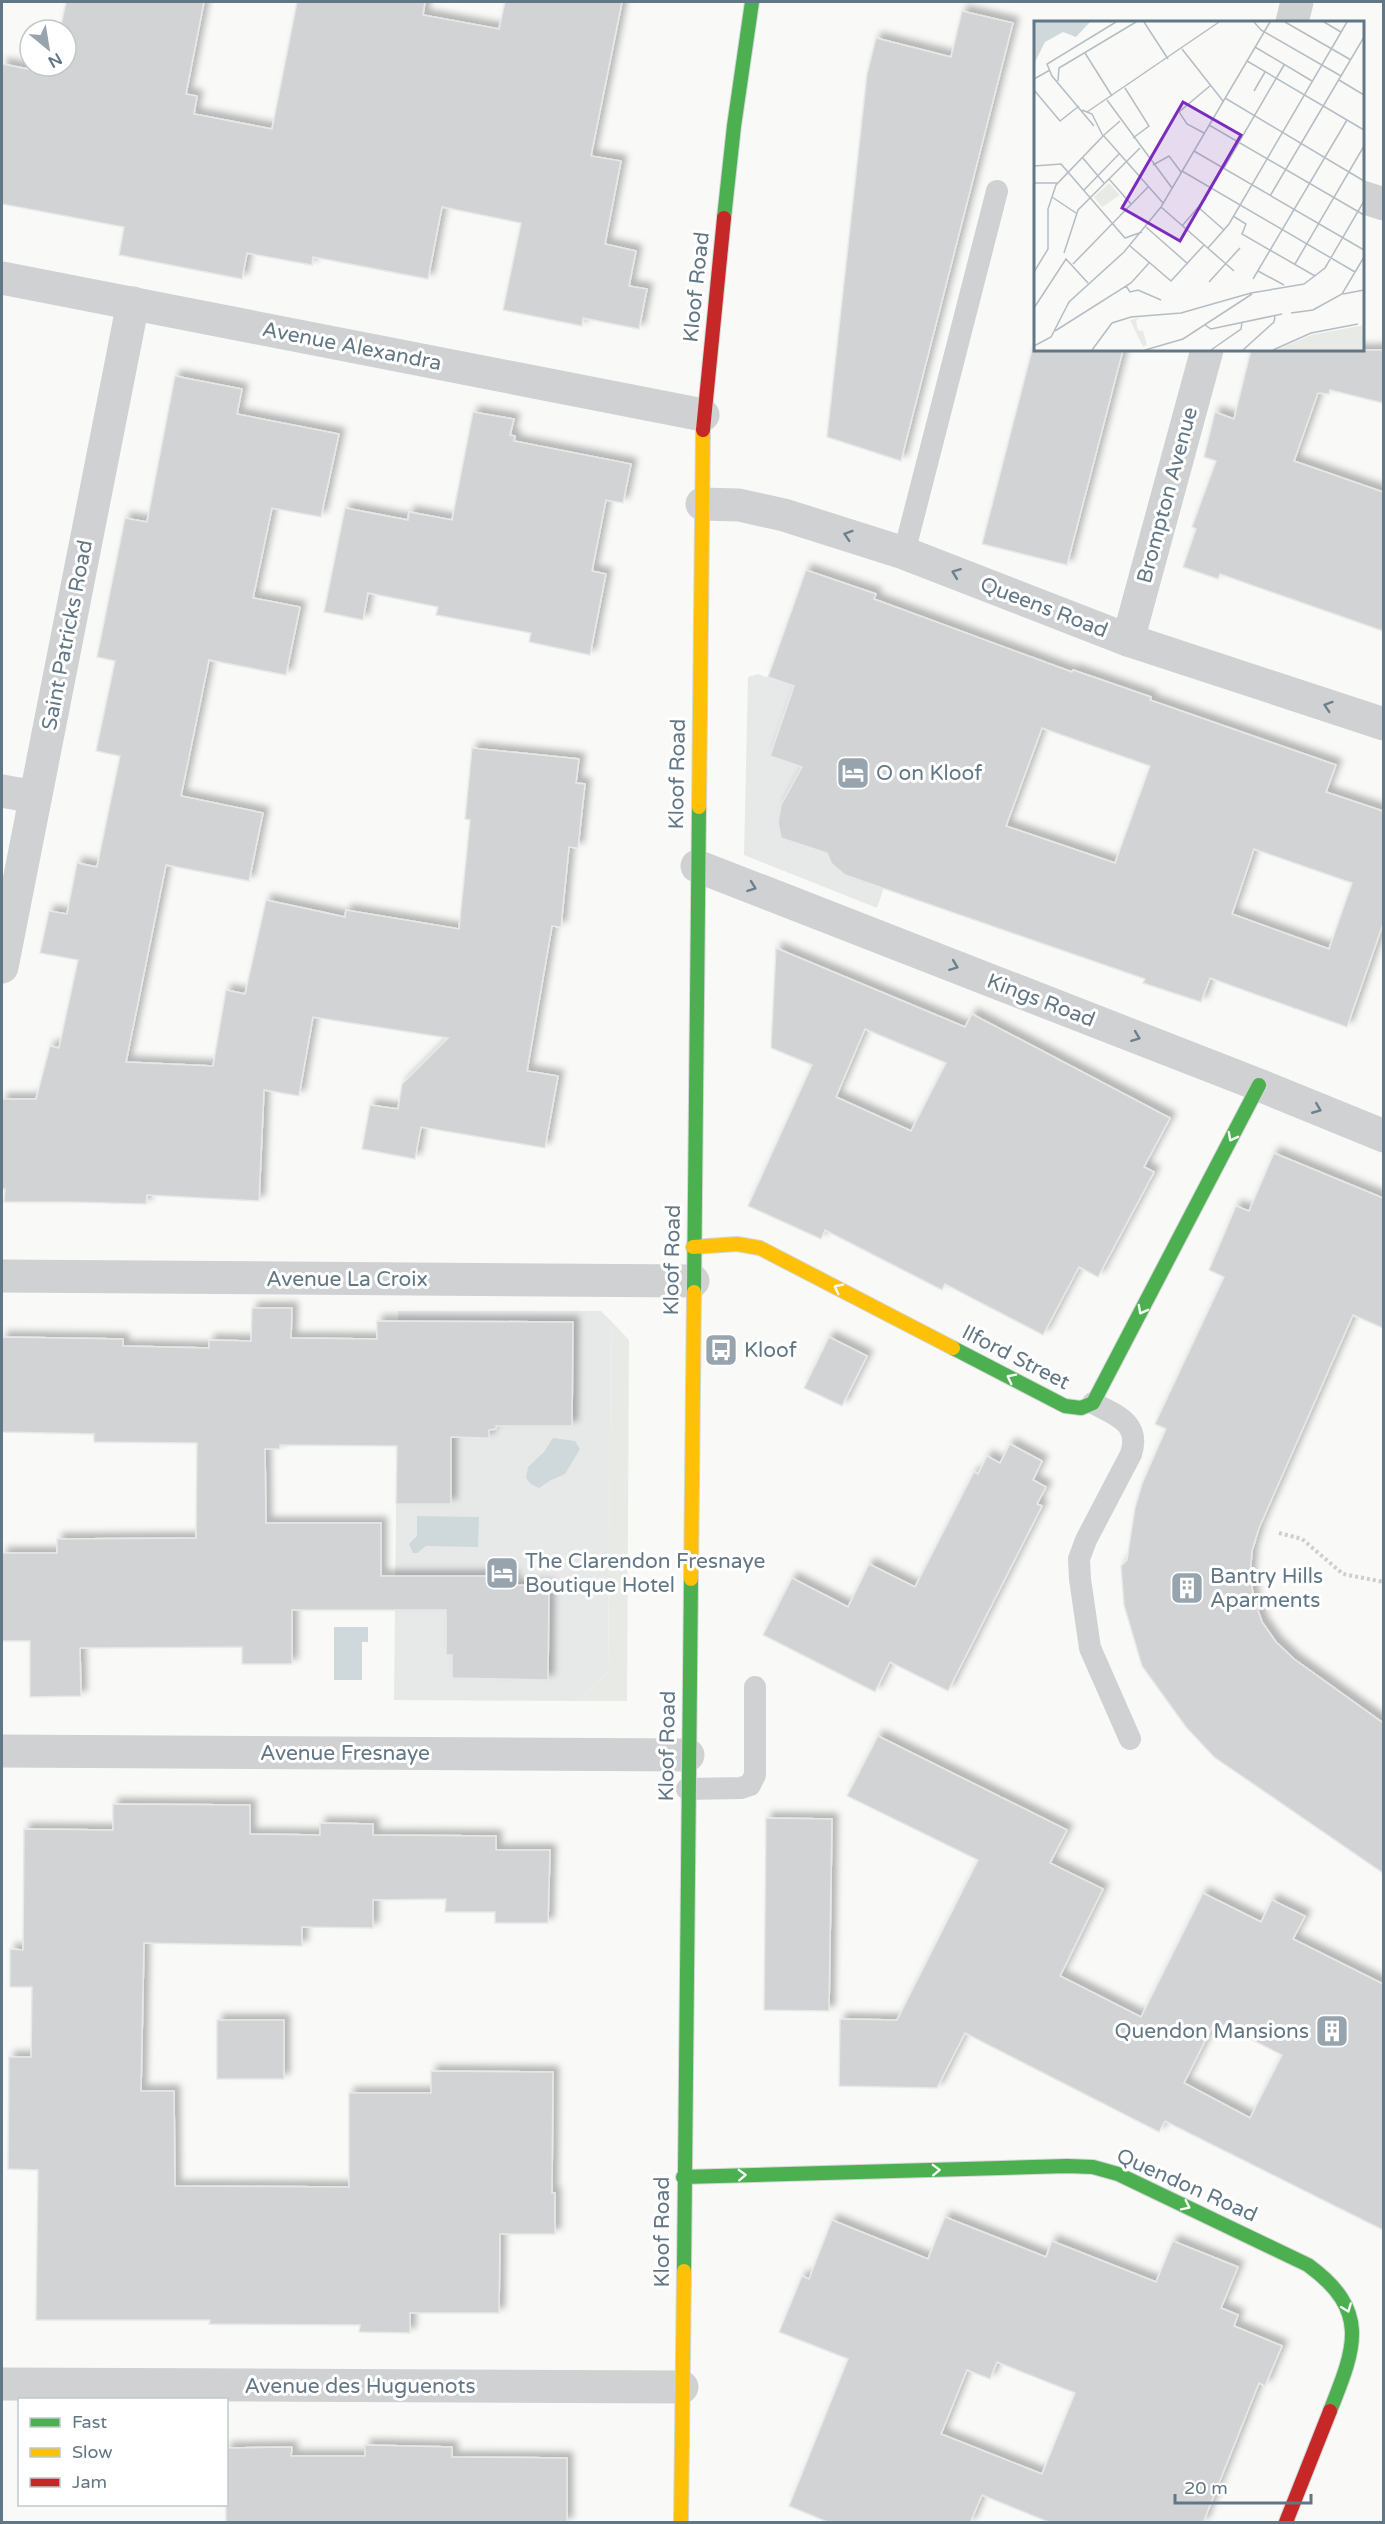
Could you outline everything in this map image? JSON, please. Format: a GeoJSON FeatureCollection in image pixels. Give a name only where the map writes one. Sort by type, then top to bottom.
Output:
{"type":"FeatureCollection","features":[{"type":"Feature","properties":{"kind":"main road","name":"Kloof Road"},"geometry":{"type":"LineString","coordinates":[[681,2523],[703,416],[734,126],[752,2]]}},
{"type":"Feature","properties":{"kind":"main road","name":"Ilford Street"},"geometry":{"type":"LineString","coordinates":[[693,1247],[737,1244],[760,1248],[1065,1406],[1081,1408],[1093,1403],[1259,1085]]}},
{"type":"Feature","properties":{"kind":"main road","name":"Quendon Road"},"geometry":{"type":"LineString","coordinates":[[683,2177],[1093,2167],[1130,2179],[1308,2265],[1328,2278],[1342,2297],[1351,2320],[1353,2344],[1347,2368],[1286,2523]]}},
{"type":"Feature","properties":{"kind":"street"},"geometry":{"type":"LineString","coordinates":[[1292,21],[1298,2]]}},
{"type":"Feature","properties":{"kind":"street"},"geometry":{"type":"LineString","coordinates":[[1364,198],[1383,204]]}},
{"type":"Feature","properties":{"kind":"street","name":"Avenue Alexandra"},"geometry":{"type":"LineString","coordinates":[[2,278],[703,416]]}},
{"type":"Feature","properties":{"kind":"street","name":"Saint Patricks Road"},"geometry":{"type":"LineString","coordinates":[[2,967],[133,303]]}},
{"type":"Feature","properties":{"kind":"street","name":"Brompton Avenue"},"geometry":{"type":"LineString","coordinates":[[1128,640],[1207,351]]}},
{"type":"Feature","properties":{"kind":"street","name":"Queens Road"},"geometry":{"type":"LineString","coordinates":[[702,504],[739,505],[784,515],[904,553],[1128,640],[1383,724]]}},
{"type":"Feature","properties":{"kind":"street"},"geometry":{"type":"LineString","coordinates":[[2,791],[35,797]]}},
{"type":"Feature","properties":{"kind":"street","name":"Kings Road"},"geometry":{"type":"LineString","coordinates":[[697,866],[1259,1085],[1383,1136]]}},
{"type":"Feature","properties":{"kind":"street","name":"Avenue La Croix"},"geometry":{"type":"LineString","coordinates":[[2,1276],[693,1281]]}},
{"type":"Feature","properties":{"kind":"street","name":"Avenue Fresnaye"},"geometry":{"type":"LineString","coordinates":[[2,1751],[688,1755]]}},
{"type":"Feature","properties":{"kind":"street","name":"Avenue des Huguenots"},"geometry":{"type":"LineString","coordinates":[[2,2384],[682,2387]]}},
{"type":"Feature","properties":{"kind":"lane"},"geometry":{"type":"LineString","coordinates":[[904,553],[997,191]]}},
{"type":"Feature","properties":{"kind":"lane"},"geometry":{"type":"LineString","coordinates":[[1093,1403],[1127,1424],[1133,1433],[1134,1444],[1086,1540],[1079,1559],[1090,1648],[1130,1739]]}},
{"type":"Feature","properties":{"kind":"lane"},"geometry":{"type":"LineString","coordinates":[[687,1789],[741,1788],[750,1785],[754,1775],[754,1688]]}},
{"type":"Feature","properties":{"kind":"path"},"geometry":{"type":"LineString","coordinates":[[1279,1533],[1302,1539],[1343,1574],[1383,1582]]}},
{"type":"Feature","properties":{"kind":"shaded area"},"geometry":{"type":"Polygon","coordinates":[[[758,674],[807,691],[922,776],[877,908],[744,855],[748,677],[758,674]]]}},
{"type":"Feature","properties":{"kind":"shaded area","name":"The Clarendon Fresnaye Boutique Hotel"},"geometry":{"type":"Polygon","coordinates":[[[398,1311],[601,1311],[611,1321],[608,1672],[577,1701],[394,1700],[398,1311]]]}},
{"type":"Feature","properties":{"kind":"shaded area"},"geometry":{"type":"Polygon","coordinates":[[[611,1321],[629,1340],[627,1701],[577,1701],[608,1672],[611,1321]]]}},
{"type":"Feature","properties":{"kind":"shaded area"},"geometry":{"type":"Polygon","coordinates":[[[553,1438],[575,1441],[580,1449],[565,1474],[539,1488],[526,1478],[528,1467],[544,1452],[553,1438]]]}},
{"type":"Feature","properties":{"kind":"shaded area"},"geometry":{"type":"Polygon","coordinates":[[[417,1516],[479,1517],[478,1547],[426,1546],[417,1553],[413,1553],[409,1544],[417,1536],[417,1516]]]}},
{"type":"Feature","properties":{"kind":"shaded area"},"geometry":{"type":"Polygon","coordinates":[[[334,1627],[368,1627],[368,1642],[362,1642],[362,1680],[334,1680],[334,1627]]]}},
{"type":"Feature","properties":{"kind":"building"},"geometry":{"type":"Polygon","coordinates":[[[66,2],[204,2],[186,94],[197,96],[194,114],[272,129],[297,2],[425,2],[423,15],[499,29],[505,2],[622,2],[591,156],[621,161],[605,244],[636,251],[629,286],[647,289],[639,329],[583,318],[582,326],[503,310],[521,223],[442,207],[428,279],[313,257],[312,265],[247,253],[242,279],[119,255],[124,227],[2,204],[2,64],[18,67],[18,78],[78,78],[78,18],[63,18],[66,2]]]}},
{"type":"Feature","properties":{"kind":"building"},"geometry":{"type":"Polygon","coordinates":[[[962,11],[1013,23],[901,461],[827,437],[867,74],[876,38],[951,57],[962,11]]]}},
{"type":"Feature","properties":{"kind":"building"},"geometry":{"type":"Polygon","coordinates":[[[1032,350],[1123,351],[1067,565],[982,544],[1032,350]]]}},
{"type":"Feature","properties":{"kind":"building"},"geometry":{"type":"Polygon","coordinates":[[[1383,350],[1383,403],[1330,390],[1329,394],[1318,393],[1294,461],[1383,492],[1383,631],[1220,574],[1218,579],[1183,567],[1196,529],[1192,527],[1216,461],[1204,457],[1215,412],[1234,419],[1251,351],[1383,350]]]}},
{"type":"Feature","properties":{"kind":"building"},"geometry":{"type":"Polygon","coordinates":[[[175,376],[242,389],[237,414],[339,434],[321,517],[272,508],[253,598],[300,607],[286,675],[209,660],[181,796],[263,813],[249,881],[166,865],[126,1062],[213,1066],[226,990],[245,994],[266,900],[345,917],[346,910],[459,929],[470,820],[465,819],[472,748],[579,759],[576,783],[585,784],[578,848],[569,847],[561,927],[552,926],[527,1071],[558,1076],[545,1148],[421,1127],[415,1159],[362,1149],[370,1105],[398,1109],[402,1084],[448,1038],[313,1017],[299,1096],[264,1090],[259,1201],[147,1195],[146,1204],[4,1202],[2,1099],[36,1099],[50,1046],[59,1048],[78,960],[40,953],[49,911],[67,914],[77,863],[97,867],[120,756],[96,751],[115,661],[97,657],[125,518],[147,522],[175,376]]]}},
{"type":"Feature","properties":{"kind":"building"},"geometry":{"type":"Polygon","coordinates":[[[473,412],[514,419],[510,435],[515,436],[514,441],[631,464],[623,503],[606,500],[592,571],[606,574],[590,655],[529,642],[531,633],[436,615],[438,607],[368,593],[363,620],[324,612],[345,508],[408,520],[409,512],[452,520],[473,412]]]}},
{"type":"Feature","properties":{"kind":"building"},"geometry":{"type":"Polygon","coordinates":[[[806,570],[876,594],[874,599],[1072,672],[1073,670],[1151,697],[1150,700],[1336,765],[1326,792],[1383,811],[1383,924],[1347,1027],[1210,978],[1201,1002],[1143,983],[1145,979],[845,875],[831,863],[827,853],[781,838],[778,822],[781,805],[802,767],[770,756],[794,686],[768,677],[806,570]],[[1042,728],[1006,826],[1115,863],[1150,766],[1042,728]],[[1254,849],[1232,914],[1329,949],[1352,883],[1254,849]]]}},
{"type":"Feature","properties":{"kind":"building"},"geometry":{"type":"Polygon","coordinates":[[[776,948],[965,1027],[972,1014],[1170,1118],[1144,1167],[1154,1172],[1098,1277],[1079,1267],[1043,1335],[945,1284],[942,1290],[825,1230],[821,1239],[748,1206],[812,1065],[771,1048],[776,948]],[[865,1029],[836,1097],[911,1131],[946,1063],[865,1029]]]}},
{"type":"Feature","properties":{"kind":"building","name":"Bantry Hills Aparments"},"geometry":{"type":"Polygon","coordinates":[[[1274,1153],[1383,1198],[1383,1328],[1353,1315],[1259,1528],[1252,1551],[1250,1576],[1254,1599],[1262,1622],[1276,1642],[1294,1659],[1383,1723],[1383,1873],[1214,1757],[1186,1727],[1142,1666],[1124,1605],[1121,1566],[1127,1560],[1135,1508],[1142,1484],[1166,1429],[1155,1424],[1224,1277],[1209,1270],[1236,1206],[1249,1211],[1274,1153]]]}},
{"type":"Feature","properties":{"kind":"building"},"geometry":{"type":"Polygon","coordinates":[[[252,1308],[292,1308],[291,1338],[377,1339],[377,1321],[573,1322],[572,1426],[496,1426],[496,1429],[489,1430],[489,1438],[451,1437],[451,1504],[396,1504],[397,1446],[280,1445],[280,1449],[265,1449],[266,1523],[381,1523],[381,1576],[513,1576],[513,1585],[549,1586],[548,1680],[452,1678],[452,1655],[446,1655],[446,1610],[292,1610],[292,1664],[242,1664],[242,1647],[80,1648],[81,1696],[30,1697],[30,1641],[2,1641],[2,1553],[57,1553],[57,1539],[196,1538],[197,1443],[94,1442],[94,1434],[2,1432],[2,1337],[123,1339],[123,1346],[209,1348],[209,1340],[251,1341],[252,1308]]]}},
{"type":"Feature","properties":{"kind":"building"},"geometry":{"type":"Polygon","coordinates":[[[829,1337],[867,1356],[842,1406],[804,1388],[829,1337]]]}},
{"type":"Feature","properties":{"kind":"building"},"geometry":{"type":"Polygon","coordinates":[[[1010,1444],[1042,1461],[1033,1480],[1046,1487],[1037,1504],[1042,1506],[948,1691],[890,1662],[875,1692],[763,1635],[792,1578],[848,1607],[869,1564],[915,1587],[974,1472],[978,1474],[987,1456],[1000,1463],[1010,1444]]]}},
{"type":"Feature","properties":{"kind":"building"},"geometry":{"type":"Polygon","coordinates":[[[878,1736],[1067,1830],[1050,1863],[1103,1889],[1060,1976],[1141,2017],[1203,1893],[1261,1922],[1272,1900],[1305,1916],[1293,1939],[1383,1984],[1383,2230],[1165,2121],[1159,2132],[965,2033],[937,2088],[839,2086],[840,2019],[897,2020],[978,1860],[847,1796],[878,1736]],[[1215,2021],[1184,2083],[1250,2118],[1282,2055],[1215,2021]]]}},
{"type":"Feature","properties":{"kind":"building"},"geometry":{"type":"Polygon","coordinates":[[[113,1804],[250,1805],[250,1834],[320,1835],[320,1823],[373,1824],[373,1835],[496,1836],[496,1850],[550,1850],[548,1923],[495,1923],[495,1912],[445,1912],[446,1899],[373,1900],[373,1928],[302,1927],[302,1946],[144,1943],[141,2091],[174,2091],[175,2186],[349,2187],[349,2093],[431,2093],[431,2071],[553,2072],[552,2193],[555,2193],[555,2234],[500,2234],[499,2313],[410,2313],[410,2333],[359,2332],[360,2325],[209,2324],[210,2320],[36,2320],[38,2170],[8,2169],[9,2057],[31,2057],[32,1987],[10,1987],[10,1949],[23,1950],[24,1829],[113,1830],[113,1804]]]}},
{"type":"Feature","properties":{"kind":"building"},"geometry":{"type":"Polygon","coordinates":[[[766,1818],[832,1819],[829,2011],[764,2010],[766,1818]]]}},
{"type":"Feature","properties":{"kind":"building"},"geometry":{"type":"Polygon","coordinates":[[[217,2020],[284,2020],[284,2079],[217,2079],[217,2020]]]}},
{"type":"Feature","properties":{"kind":"building"},"geometry":{"type":"Polygon","coordinates":[[[945,2217],[1046,2257],[1052,2241],[1156,2282],[1173,2241],[1238,2267],[1221,2308],[1238,2315],[1234,2326],[1282,2346],[1265,2386],[1259,2383],[1203,2523],[1051,2523],[982,2495],[970,2523],[830,2523],[789,2506],[848,2359],[779,2332],[802,2276],[809,2279],[832,2220],[928,2259],[945,2217]],[[997,2362],[990,2379],[967,2370],[941,2434],[1042,2474],[1075,2393],[997,2362]]]}},
{"type":"Feature","properties":{"kind":"building"},"geometry":{"type":"Polygon","coordinates":[[[365,2445],[452,2447],[452,2457],[567,2458],[567,2523],[226,2523],[228,2448],[292,2447],[291,2456],[365,2456],[365,2445]]]}},
{"type":"Feature","properties":{"kind":"traffic: fast"},"geometry":{"type":"LineString","coordinates":[[724,218],[734,126],[752,2]]}},
{"type":"Feature","properties":{"kind":"traffic: fast"},"geometry":{"type":"LineString","coordinates":[[694,1292],[699,807]]}},
{"type":"Feature","properties":{"kind":"traffic: fast"},"geometry":{"type":"LineString","coordinates":[[953,1348],[1065,1406],[1081,1408],[1093,1403],[1259,1085]]}},
{"type":"Feature","properties":{"kind":"traffic: fast"},"geometry":{"type":"LineString","coordinates":[[684,2271],[691,1579]]}},
{"type":"Feature","properties":{"kind":"traffic: fast"},"geometry":{"type":"LineString","coordinates":[[683,2177],[1067,2166],[1093,2167],[1118,2174],[1308,2265],[1328,2282],[1342,2298],[1349,2315],[1352,2332],[1351,2349],[1346,2368],[1330,2411]]}},
{"type":"Feature","properties":{"kind":"traffic: slow"},"geometry":{"type":"LineString","coordinates":[[699,807],[703,430]]}},
{"type":"Feature","properties":{"kind":"traffic: slow"},"geometry":{"type":"LineString","coordinates":[[693,1247],[737,1244],[760,1248],[953,1348]]}},
{"type":"Feature","properties":{"kind":"traffic: slow"},"geometry":{"type":"LineString","coordinates":[[691,1579],[694,1292]]}},
{"type":"Feature","properties":{"kind":"traffic: slow"},"geometry":{"type":"LineString","coordinates":[[681,2522],[684,2271]]}},
{"type":"Feature","properties":{"kind":"traffic: jam"},"geometry":{"type":"LineString","coordinates":[[703,430],[724,218]]}},
{"type":"Feature","properties":{"kind":"traffic: jam"},"geometry":{"type":"LineString","coordinates":[[1286,2522],[1330,2411]]}},
{"type":"Feature","properties":{"kind":"place","name":"O on Kloof"},"geometry":{"type":"Point","coordinates":[853,773]}},
{"type":"Feature","properties":{"kind":"place","name":"Kloof"},"geometry":{"type":"Point","coordinates":[721,1350]}},
{"type":"Feature","properties":{"kind":"place","name":"The Clarendon Fresnaye Boutique Hotel"},"geometry":{"type":"Point","coordinates":[502,1573]}},
{"type":"Feature","properties":{"kind":"place","name":"Bantry Hills Aparments"},"geometry":{"type":"Point","coordinates":[1187,1588]}},
{"type":"Feature","properties":{"kind":"place","name":"Quendon Mansions"},"geometry":{"type":"Point","coordinates":[1332,2031]}}]}
